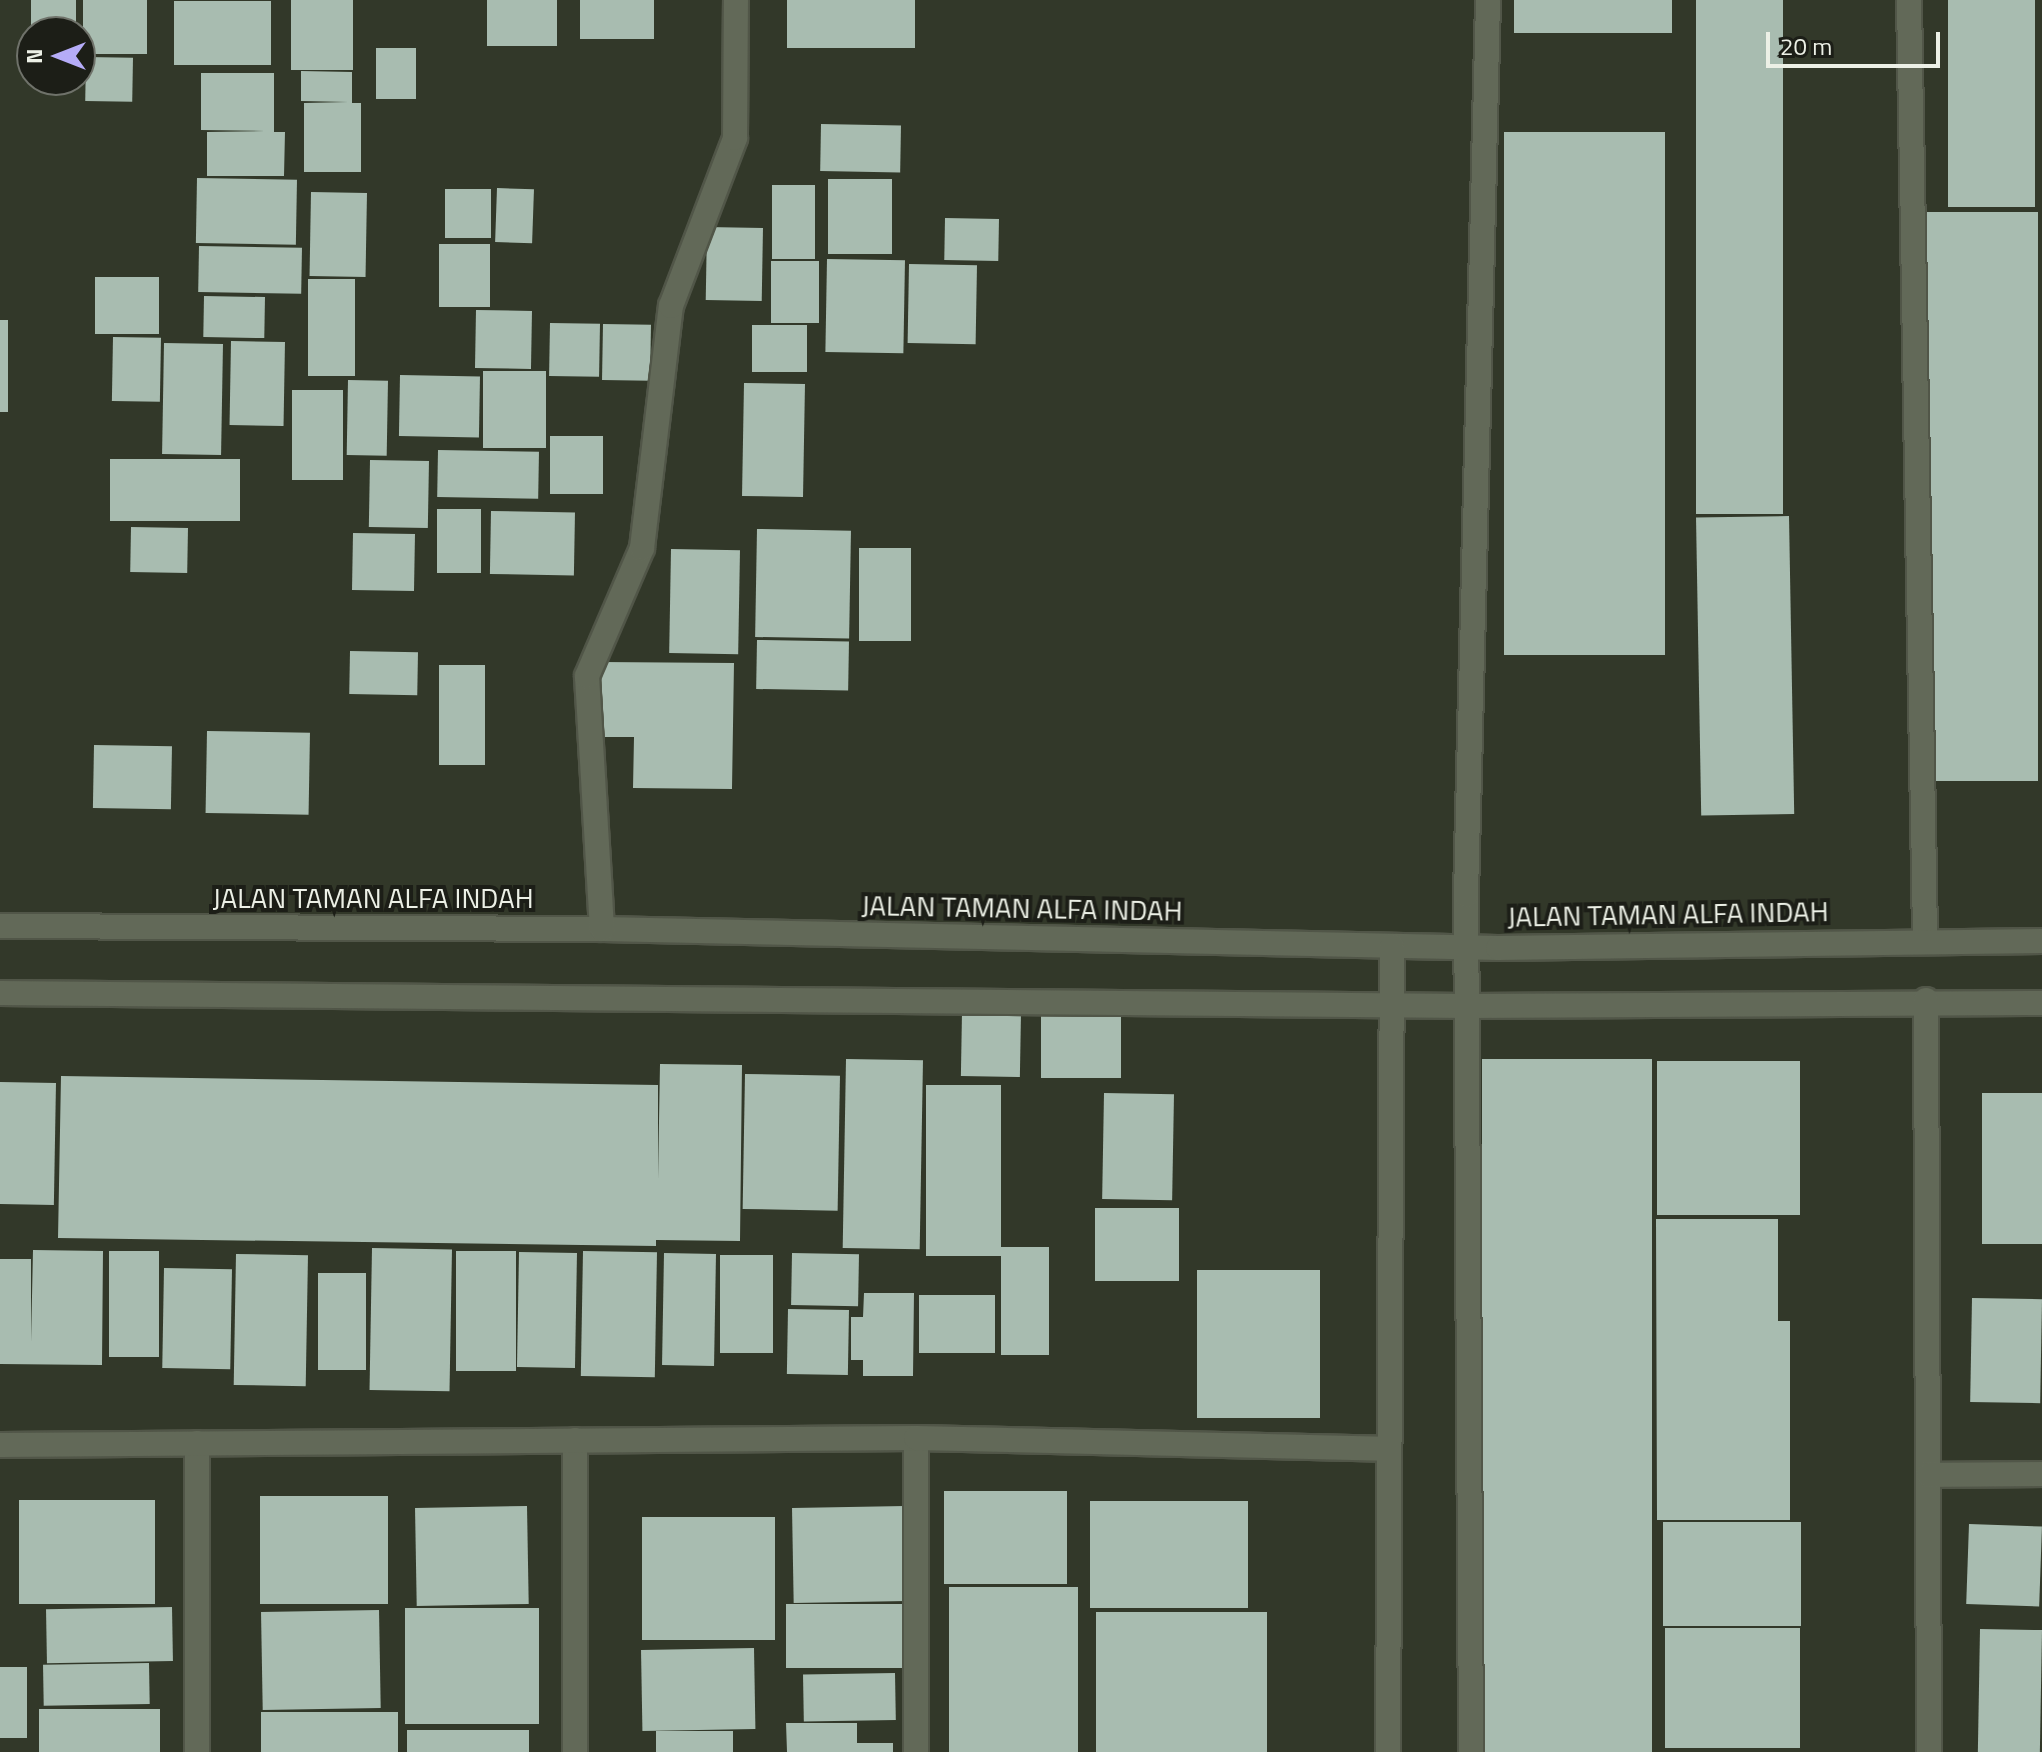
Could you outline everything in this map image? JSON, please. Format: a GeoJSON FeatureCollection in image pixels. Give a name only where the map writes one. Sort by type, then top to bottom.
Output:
{"type":"FeatureCollection","features":[{"type":"Feature","properties":{"kind":"street"},"geometry":{"type":"LineString","coordinates":[[602,929],[587,676],[642,548],[671,306],[735,138],[736,0]]}},
{"type":"Feature","properties":{"kind":"street"},"geometry":{"type":"LineString","coordinates":[[1471,1752],[1466,947],[1488,0]]}},
{"type":"Feature","properties":{"kind":"street"},"geometry":{"type":"LineString","coordinates":[[1909,0],[1925,939]]}},
{"type":"Feature","properties":{"kind":"street","name":"JALAN TAMAN ALFA INDAH"},"geometry":{"type":"LineString","coordinates":[[0,926],[602,929],[1466,947],[1925,939],[2042,941]]}},
{"type":"Feature","properties":{"kind":"street"},"geometry":{"type":"LineString","coordinates":[[1388,1752],[1385,1449],[1392,946]]}},
{"type":"Feature","properties":{"kind":"street"},"geometry":{"type":"LineString","coordinates":[[0,993],[1468,1006],[1926,1000],[2042,1003]]}},
{"type":"Feature","properties":{"kind":"street"},"geometry":{"type":"LineString","coordinates":[[1926,1000],[1929,1752]]}},
{"type":"Feature","properties":{"kind":"street"},"geometry":{"type":"LineString","coordinates":[[0,1445],[916,1438],[1385,1449]]}},
{"type":"Feature","properties":{"kind":"street"},"geometry":{"type":"LineString","coordinates":[[916,1438],[916,1752]]}},
{"type":"Feature","properties":{"kind":"street"},"geometry":{"type":"LineString","coordinates":[[575,1440],[575,1752]]}},
{"type":"Feature","properties":{"kind":"street"},"geometry":{"type":"LineString","coordinates":[[197,1443],[197,1752]]}},
{"type":"Feature","properties":{"kind":"street"},"geometry":{"type":"LineString","coordinates":[[1929,1475],[2042,1474]]}},
{"type":"Feature","properties":{"kind":"building"},"geometry":{"type":"Polygon","coordinates":[[[31,0],[76,0],[76,16],[31,16],[31,0]]]}},
{"type":"Feature","properties":{"kind":"building"},"geometry":{"type":"Polygon","coordinates":[[[83,0],[147,0],[147,54],[96,54],[96,16],[83,16],[83,0]]]}},
{"type":"Feature","properties":{"kind":"building"},"geometry":{"type":"Polygon","coordinates":[[[291,0],[353,0],[353,70],[291,70],[291,0]]]}},
{"type":"Feature","properties":{"kind":"building"},"geometry":{"type":"Polygon","coordinates":[[[487,0],[557,0],[557,46],[487,46],[487,0]]]}},
{"type":"Feature","properties":{"kind":"building"},"geometry":{"type":"Polygon","coordinates":[[[580,0],[654,0],[654,39],[580,39],[580,0]]]}},
{"type":"Feature","properties":{"kind":"building"},"geometry":{"type":"Polygon","coordinates":[[[787,0],[915,0],[915,48],[787,48],[787,0]]]}},
{"type":"Feature","properties":{"kind":"building"},"geometry":{"type":"Polygon","coordinates":[[[1514,0],[1672,0],[1672,33],[1514,33],[1514,0]]]}},
{"type":"Feature","properties":{"kind":"building"},"geometry":{"type":"Polygon","coordinates":[[[1696,0],[1783,0],[1783,514],[1696,514],[1696,0]]]}},
{"type":"Feature","properties":{"kind":"building"},"geometry":{"type":"Polygon","coordinates":[[[1948,0],[2035,0],[2035,207],[1948,207],[1948,0]]]}},
{"type":"Feature","properties":{"kind":"building"},"geometry":{"type":"Polygon","coordinates":[[[174,1],[271,1],[271,65],[174,65],[174,1]]]}},
{"type":"Feature","properties":{"kind":"building"},"geometry":{"type":"Polygon","coordinates":[[[376,48],[416,48],[416,99],[376,99],[376,48]]]}},
{"type":"Feature","properties":{"kind":"building"},"geometry":{"type":"Polygon","coordinates":[[[96,57],[133,58],[132,102],[85,101],[85,96],[96,96],[96,57]]]}},
{"type":"Feature","properties":{"kind":"building"},"geometry":{"type":"Polygon","coordinates":[[[301,71],[352,72],[352,103],[361,103],[361,172],[304,172],[304,103],[348,102],[301,101],[301,71]]]}},
{"type":"Feature","properties":{"kind":"building"},"geometry":{"type":"Polygon","coordinates":[[[201,73],[274,73],[274,132],[285,132],[284,176],[207,176],[207,132],[265,131],[201,130],[201,73]]]}},
{"type":"Feature","properties":{"kind":"building"},"geometry":{"type":"Polygon","coordinates":[[[821,124],[901,125],[900,172],[820,171],[821,124]]]}},
{"type":"Feature","properties":{"kind":"building"},"geometry":{"type":"Polygon","coordinates":[[[1504,132],[1665,132],[1665,655],[1504,655],[1504,132]]]}},
{"type":"Feature","properties":{"kind":"building"},"geometry":{"type":"Polygon","coordinates":[[[197,178],[297,180],[296,245],[196,243],[197,178]]]}},
{"type":"Feature","properties":{"kind":"building"},"geometry":{"type":"Polygon","coordinates":[[[828,179],[892,179],[892,254],[828,254],[828,179]]]}},
{"type":"Feature","properties":{"kind":"building"},"geometry":{"type":"Polygon","coordinates":[[[772,185],[815,185],[815,259],[772,259],[772,185]]]}},
{"type":"Feature","properties":{"kind":"building"},"geometry":{"type":"Polygon","coordinates":[[[497,188],[534,189],[532,243],[495,242],[497,188]]]}},
{"type":"Feature","properties":{"kind":"building"},"geometry":{"type":"Polygon","coordinates":[[[445,189],[491,189],[491,238],[445,238],[445,189]]]}},
{"type":"Feature","properties":{"kind":"building"},"geometry":{"type":"Polygon","coordinates":[[[311,192],[367,193],[366,277],[310,276],[311,192]]]}},
{"type":"Feature","properties":{"kind":"building"},"geometry":{"type":"Polygon","coordinates":[[[1927,212],[2038,212],[2038,781],[1927,781],[1927,212]]]}},
{"type":"Feature","properties":{"kind":"building"},"geometry":{"type":"Polygon","coordinates":[[[945,218],[999,219],[998,261],[944,260],[945,218]]]}},
{"type":"Feature","properties":{"kind":"building"},"geometry":{"type":"Polygon","coordinates":[[[707,227],[763,228],[762,301],[706,300],[707,227]]]}},
{"type":"Feature","properties":{"kind":"building"},"geometry":{"type":"Polygon","coordinates":[[[439,244],[490,244],[490,307],[439,307],[439,244]]]}},
{"type":"Feature","properties":{"kind":"building"},"geometry":{"type":"Polygon","coordinates":[[[199,246],[302,248],[301,294],[198,292],[199,246]]]}},
{"type":"Feature","properties":{"kind":"building"},"geometry":{"type":"Polygon","coordinates":[[[827,259],[905,260],[903,353],[825,352],[827,259]]]}},
{"type":"Feature","properties":{"kind":"building"},"geometry":{"type":"Polygon","coordinates":[[[771,261],[819,261],[819,323],[771,323],[771,261]]]}},
{"type":"Feature","properties":{"kind":"building"},"geometry":{"type":"Polygon","coordinates":[[[909,264],[977,265],[976,344],[908,343],[909,264]]]}},
{"type":"Feature","properties":{"kind":"building"},"geometry":{"type":"Polygon","coordinates":[[[95,277],[159,277],[159,334],[95,334],[95,277]]]}},
{"type":"Feature","properties":{"kind":"building"},"geometry":{"type":"Polygon","coordinates":[[[308,279],[355,279],[355,376],[308,376],[308,279]]]}},
{"type":"Feature","properties":{"kind":"building"},"geometry":{"type":"Polygon","coordinates":[[[204,296],[265,297],[264,338],[203,337],[204,296]]]}},
{"type":"Feature","properties":{"kind":"building"},"geometry":{"type":"Polygon","coordinates":[[[476,310],[532,311],[531,369],[475,368],[476,310]]]}},
{"type":"Feature","properties":{"kind":"building"},"geometry":{"type":"Polygon","coordinates":[[[0,320],[8,320],[8,412],[0,412],[0,320]]]}},
{"type":"Feature","properties":{"kind":"building"},"geometry":{"type":"Polygon","coordinates":[[[550,323],[600,324],[599,377],[549,376],[550,323]]]}},
{"type":"Feature","properties":{"kind":"building"},"geometry":{"type":"Polygon","coordinates":[[[603,324],[651,325],[650,381],[602,380],[603,324]]]}},
{"type":"Feature","properties":{"kind":"building"},"geometry":{"type":"Polygon","coordinates":[[[752,325],[807,325],[807,372],[752,372],[752,325]]]}},
{"type":"Feature","properties":{"kind":"building"},"geometry":{"type":"Polygon","coordinates":[[[113,337],[161,338],[160,402],[112,401],[113,337]]]}},
{"type":"Feature","properties":{"kind":"building"},"geometry":{"type":"Polygon","coordinates":[[[231,341],[285,342],[284,426],[230,425],[231,341]]]}},
{"type":"Feature","properties":{"kind":"building"},"geometry":{"type":"Polygon","coordinates":[[[164,343],[223,344],[221,455],[162,454],[164,343]]]}},
{"type":"Feature","properties":{"kind":"building"},"geometry":{"type":"Polygon","coordinates":[[[483,371],[546,371],[546,448],[483,448],[483,371]]]}},
{"type":"Feature","properties":{"kind":"building"},"geometry":{"type":"Polygon","coordinates":[[[400,375],[480,376],[479,437],[399,436],[400,375]]]}},
{"type":"Feature","properties":{"kind":"building"},"geometry":{"type":"Polygon","coordinates":[[[348,380],[388,381],[387,456],[347,455],[348,380]]]}},
{"type":"Feature","properties":{"kind":"building"},"geometry":{"type":"Polygon","coordinates":[[[744,383],[805,384],[803,497],[742,496],[744,383]]]}},
{"type":"Feature","properties":{"kind":"building"},"geometry":{"type":"Polygon","coordinates":[[[292,390],[343,390],[343,480],[292,480],[292,390]]]}},
{"type":"Feature","properties":{"kind":"building"},"geometry":{"type":"Polygon","coordinates":[[[550,436],[603,436],[603,494],[550,494],[550,436]]]}},
{"type":"Feature","properties":{"kind":"building"},"geometry":{"type":"Polygon","coordinates":[[[438,450],[539,452],[538,499],[437,497],[438,450]]]}},
{"type":"Feature","properties":{"kind":"building"},"geometry":{"type":"Polygon","coordinates":[[[110,459],[240,459],[240,521],[110,521],[110,459]]]}},
{"type":"Feature","properties":{"kind":"building"},"geometry":{"type":"Polygon","coordinates":[[[370,460],[429,461],[428,528],[369,527],[370,460]]]}},
{"type":"Feature","properties":{"kind":"building"},"geometry":{"type":"Polygon","coordinates":[[[437,509],[481,509],[481,573],[437,573],[437,509]]]}},
{"type":"Feature","properties":{"kind":"building"},"geometry":{"type":"Polygon","coordinates":[[[491,511],[575,512],[574,575],[490,574],[491,511]]]}},
{"type":"Feature","properties":{"kind":"building"},"geometry":{"type":"Polygon","coordinates":[[[1789,516],[1794,814],[1701,816],[1696,518],[1789,516]]]}},
{"type":"Feature","properties":{"kind":"building"},"geometry":{"type":"Polygon","coordinates":[[[131,527],[188,528],[187,573],[130,572],[131,527]]]}},
{"type":"Feature","properties":{"kind":"building"},"geometry":{"type":"Polygon","coordinates":[[[757,529],[851,531],[849,639],[755,637],[757,529]]]}},
{"type":"Feature","properties":{"kind":"building"},"geometry":{"type":"Polygon","coordinates":[[[353,533],[415,534],[414,591],[352,590],[353,533]]]}},
{"type":"Feature","properties":{"kind":"building"},"geometry":{"type":"Polygon","coordinates":[[[859,548],[911,548],[911,641],[859,641],[859,548]]]}},
{"type":"Feature","properties":{"kind":"building"},"geometry":{"type":"Polygon","coordinates":[[[671,549],[740,550],[738,654],[669,653],[671,549]]]}},
{"type":"Feature","properties":{"kind":"building"},"geometry":{"type":"Polygon","coordinates":[[[757,640],[849,642],[848,691],[756,689],[757,640]]]}},
{"type":"Feature","properties":{"kind":"building"},"geometry":{"type":"Polygon","coordinates":[[[350,651],[418,652],[417,695],[349,694],[350,651]]]}},
{"type":"Feature","properties":{"kind":"building"},"geometry":{"type":"Polygon","coordinates":[[[600,662],[734,663],[732,789],[633,788],[634,737],[599,737],[600,662]]]}},
{"type":"Feature","properties":{"kind":"building"},"geometry":{"type":"Polygon","coordinates":[[[439,665],[485,665],[485,765],[439,765],[439,665]]]}},
{"type":"Feature","properties":{"kind":"building"},"geometry":{"type":"Polygon","coordinates":[[[207,731],[310,733],[309,815],[206,813],[207,731]]]}},
{"type":"Feature","properties":{"kind":"building"},"geometry":{"type":"Polygon","coordinates":[[[94,745],[172,746],[171,809],[93,808],[94,745]]]}},
{"type":"Feature","properties":{"kind":"building"},"geometry":{"type":"Polygon","coordinates":[[[1041,1009],[1121,1009],[1121,1078],[1041,1078],[1041,1009]]]}},
{"type":"Feature","properties":{"kind":"building"},"geometry":{"type":"Polygon","coordinates":[[[962,1012],[1021,1013],[1020,1077],[961,1076],[962,1012]]]}},
{"type":"Feature","properties":{"kind":"building"},"geometry":{"type":"Polygon","coordinates":[[[846,1059],[923,1060],[920,1249],[843,1248],[846,1059]]]}},
{"type":"Feature","properties":{"kind":"building"},"geometry":{"type":"Polygon","coordinates":[[[1482,1059],[1652,1059],[1652,1752],[1482,1752],[1482,1059]]]}},
{"type":"Feature","properties":{"kind":"building"},"geometry":{"type":"Polygon","coordinates":[[[1657,1061],[1800,1061],[1800,1215],[1657,1215],[1657,1061]]]}},
{"type":"Feature","properties":{"kind":"building"},"geometry":{"type":"Polygon","coordinates":[[[660,1064],[742,1065],[740,1241],[656,1240],[656,1246],[58,1238],[61,1076],[658,1085],[658,1179],[660,1064]]]}},
{"type":"Feature","properties":{"kind":"building"},"geometry":{"type":"Polygon","coordinates":[[[745,1074],[840,1076],[838,1211],[743,1209],[745,1074]]]}},
{"type":"Feature","properties":{"kind":"building"},"geometry":{"type":"Polygon","coordinates":[[[0,1082],[56,1083],[54,1205],[0,1204],[0,1082]]]}},
{"type":"Feature","properties":{"kind":"building"},"geometry":{"type":"Polygon","coordinates":[[[926,1085],[1001,1085],[1001,1256],[926,1256],[926,1085]]]}},
{"type":"Feature","properties":{"kind":"building"},"geometry":{"type":"Polygon","coordinates":[[[1104,1093],[1174,1094],[1172,1200],[1102,1199],[1104,1093]]]}},
{"type":"Feature","properties":{"kind":"building"},"geometry":{"type":"Polygon","coordinates":[[[1982,1093],[2042,1093],[2042,1244],[1982,1244],[1982,1093]]]}},
{"type":"Feature","properties":{"kind":"building"},"geometry":{"type":"Polygon","coordinates":[[[1095,1208],[1179,1208],[1179,1281],[1095,1281],[1095,1208]]]}},
{"type":"Feature","properties":{"kind":"building"},"geometry":{"type":"Polygon","coordinates":[[[1656,1219],[1778,1219],[1778,1321],[1790,1321],[1790,1520],[1657,1520],[1656,1219]]]}},
{"type":"Feature","properties":{"kind":"building"},"geometry":{"type":"Polygon","coordinates":[[[1001,1247],[1049,1247],[1049,1355],[1001,1355],[1001,1247]]]}},
{"type":"Feature","properties":{"kind":"building"},"geometry":{"type":"Polygon","coordinates":[[[372,1248],[452,1249],[450,1391],[370,1390],[372,1248]]]}},
{"type":"Feature","properties":{"kind":"building"},"geometry":{"type":"Polygon","coordinates":[[[33,1250],[103,1251],[102,1365],[0,1364],[0,1259],[31,1259],[31,1342],[33,1250]]]}},
{"type":"Feature","properties":{"kind":"building"},"geometry":{"type":"Polygon","coordinates":[[[109,1251],[159,1251],[159,1357],[109,1357],[109,1251]]]}},
{"type":"Feature","properties":{"kind":"building"},"geometry":{"type":"Polygon","coordinates":[[[456,1251],[516,1251],[516,1371],[456,1371],[456,1251]]]}},
{"type":"Feature","properties":{"kind":"building"},"geometry":{"type":"Polygon","coordinates":[[[583,1251],[657,1252],[655,1377],[581,1376],[583,1251]]]}},
{"type":"Feature","properties":{"kind":"building"},"geometry":{"type":"Polygon","coordinates":[[[519,1252],[577,1253],[575,1368],[517,1367],[519,1252]]]}},
{"type":"Feature","properties":{"kind":"building"},"geometry":{"type":"Polygon","coordinates":[[[664,1253],[716,1254],[714,1366],[662,1365],[664,1253]]]}},
{"type":"Feature","properties":{"kind":"building"},"geometry":{"type":"Polygon","coordinates":[[[792,1253],[859,1254],[858,1306],[791,1305],[792,1253]]]}},
{"type":"Feature","properties":{"kind":"building"},"geometry":{"type":"Polygon","coordinates":[[[236,1254],[308,1255],[306,1386],[234,1385],[236,1254]]]}},
{"type":"Feature","properties":{"kind":"building"},"geometry":{"type":"Polygon","coordinates":[[[720,1255],[773,1255],[773,1353],[720,1353],[720,1255]]]}},
{"type":"Feature","properties":{"kind":"building"},"geometry":{"type":"Polygon","coordinates":[[[164,1268],[232,1269],[230,1369],[162,1368],[164,1268]]]}},
{"type":"Feature","properties":{"kind":"building"},"geometry":{"type":"Polygon","coordinates":[[[1197,1270],[1320,1270],[1320,1418],[1197,1418],[1197,1270]]]}},
{"type":"Feature","properties":{"kind":"building"},"geometry":{"type":"Polygon","coordinates":[[[318,1273],[366,1273],[366,1370],[318,1370],[318,1273]]]}},
{"type":"Feature","properties":{"kind":"building"},"geometry":{"type":"Polygon","coordinates":[[[864,1293],[914,1293],[913,1376],[863,1376],[863,1360],[851,1360],[851,1317],[863,1317],[864,1293]]]}},
{"type":"Feature","properties":{"kind":"building"},"geometry":{"type":"Polygon","coordinates":[[[919,1295],[995,1295],[995,1353],[919,1353],[919,1295]]]}},
{"type":"Feature","properties":{"kind":"building"},"geometry":{"type":"Polygon","coordinates":[[[1972,1298],[2042,1299],[2040,1403],[1970,1402],[1972,1298]]]}},
{"type":"Feature","properties":{"kind":"building"},"geometry":{"type":"Polygon","coordinates":[[[788,1309],[849,1310],[848,1375],[787,1374],[788,1309]]]}},
{"type":"Feature","properties":{"kind":"building"},"geometry":{"type":"Polygon","coordinates":[[[944,1491],[1067,1491],[1067,1584],[944,1584],[944,1491]]]}},
{"type":"Feature","properties":{"kind":"building"},"geometry":{"type":"Polygon","coordinates":[[[260,1496],[388,1496],[388,1604],[260,1604],[260,1496]]]}},
{"type":"Feature","properties":{"kind":"building"},"geometry":{"type":"Polygon","coordinates":[[[19,1500],[155,1500],[155,1604],[19,1604],[19,1500]]]}},
{"type":"Feature","properties":{"kind":"building"},"geometry":{"type":"Polygon","coordinates":[[[1090,1501],[1248,1501],[1248,1608],[1090,1608],[1090,1501]]]}},
{"type":"Feature","properties":{"kind":"building"},"geometry":{"type":"Polygon","coordinates":[[[527,1506],[529,1604],[417,1606],[415,1508],[527,1506]]]}},
{"type":"Feature","properties":{"kind":"building"},"geometry":{"type":"Polygon","coordinates":[[[905,1506],[907,1601],[794,1603],[792,1508],[905,1506]]]}},
{"type":"Feature","properties":{"kind":"building"},"geometry":{"type":"Polygon","coordinates":[[[642,1517],[775,1517],[775,1640],[642,1640],[642,1517]]]}},
{"type":"Feature","properties":{"kind":"building"},"geometry":{"type":"Polygon","coordinates":[[[1663,1522],[1801,1522],[1801,1626],[1663,1626],[1663,1522]]]}},
{"type":"Feature","properties":{"kind":"building"},"geometry":{"type":"Polygon","coordinates":[[[1969,1524],[2042,1527],[2039,1606],[1966,1604],[1969,1524]]]}},
{"type":"Feature","properties":{"kind":"building"},"geometry":{"type":"Polygon","coordinates":[[[949,1587],[1078,1587],[1078,1752],[949,1752],[949,1587]]]}},
{"type":"Feature","properties":{"kind":"building"},"geometry":{"type":"Polygon","coordinates":[[[786,1604],[908,1604],[908,1668],[786,1668],[786,1604]]]}},
{"type":"Feature","properties":{"kind":"building"},"geometry":{"type":"Polygon","coordinates":[[[172,1607],[173,1661],[47,1663],[46,1609],[172,1607]]]}},
{"type":"Feature","properties":{"kind":"building"},"geometry":{"type":"Polygon","coordinates":[[[405,1608],[539,1608],[539,1724],[405,1724],[405,1608]]]}},
{"type":"Feature","properties":{"kind":"building"},"geometry":{"type":"Polygon","coordinates":[[[379,1610],[381,1708],[263,1710],[261,1612],[379,1610]]]}},
{"type":"Feature","properties":{"kind":"building"},"geometry":{"type":"Polygon","coordinates":[[[1096,1612],[1267,1612],[1267,1752],[1096,1752],[1096,1612]]]}},
{"type":"Feature","properties":{"kind":"building"},"geometry":{"type":"Polygon","coordinates":[[[1665,1628],[1800,1628],[1800,1748],[1665,1748],[1665,1628]]]}},
{"type":"Feature","properties":{"kind":"building"},"geometry":{"type":"Polygon","coordinates":[[[1980,1629],[2042,1630],[2040,1752],[1978,1752],[1980,1629]]]}},
{"type":"Feature","properties":{"kind":"building"},"geometry":{"type":"Polygon","coordinates":[[[754,1648],[755,1729],[642,1731],[641,1650],[754,1648]]]}},
{"type":"Feature","properties":{"kind":"building"},"geometry":{"type":"Polygon","coordinates":[[[149,1663],[150,1704],[44,1706],[43,1665],[149,1663]]]}},
{"type":"Feature","properties":{"kind":"building"},"geometry":{"type":"Polygon","coordinates":[[[0,1667],[27,1667],[27,1738],[0,1738],[0,1667]]]}},
{"type":"Feature","properties":{"kind":"building"},"geometry":{"type":"Polygon","coordinates":[[[895,1673],[896,1720],[804,1722],[803,1675],[895,1673]]]}},
{"type":"Feature","properties":{"kind":"building"},"geometry":{"type":"Polygon","coordinates":[[[39,1709],[160,1709],[160,1752],[39,1752],[39,1709]]]}},
{"type":"Feature","properties":{"kind":"building"},"geometry":{"type":"Polygon","coordinates":[[[261,1712],[398,1712],[398,1752],[261,1752],[261,1712]]]}},
{"type":"Feature","properties":{"kind":"building"},"geometry":{"type":"Polygon","coordinates":[[[786,1723],[857,1723],[857,1743],[893,1743],[893,1752],[787,1752],[786,1723]]]}},
{"type":"Feature","properties":{"kind":"building"},"geometry":{"type":"Polygon","coordinates":[[[407,1730],[529,1730],[529,1752],[407,1752],[407,1730]]]}},
{"type":"Feature","properties":{"kind":"building"},"geometry":{"type":"Polygon","coordinates":[[[656,1731],[733,1731],[733,1752],[656,1752],[656,1731]]]}}]}
